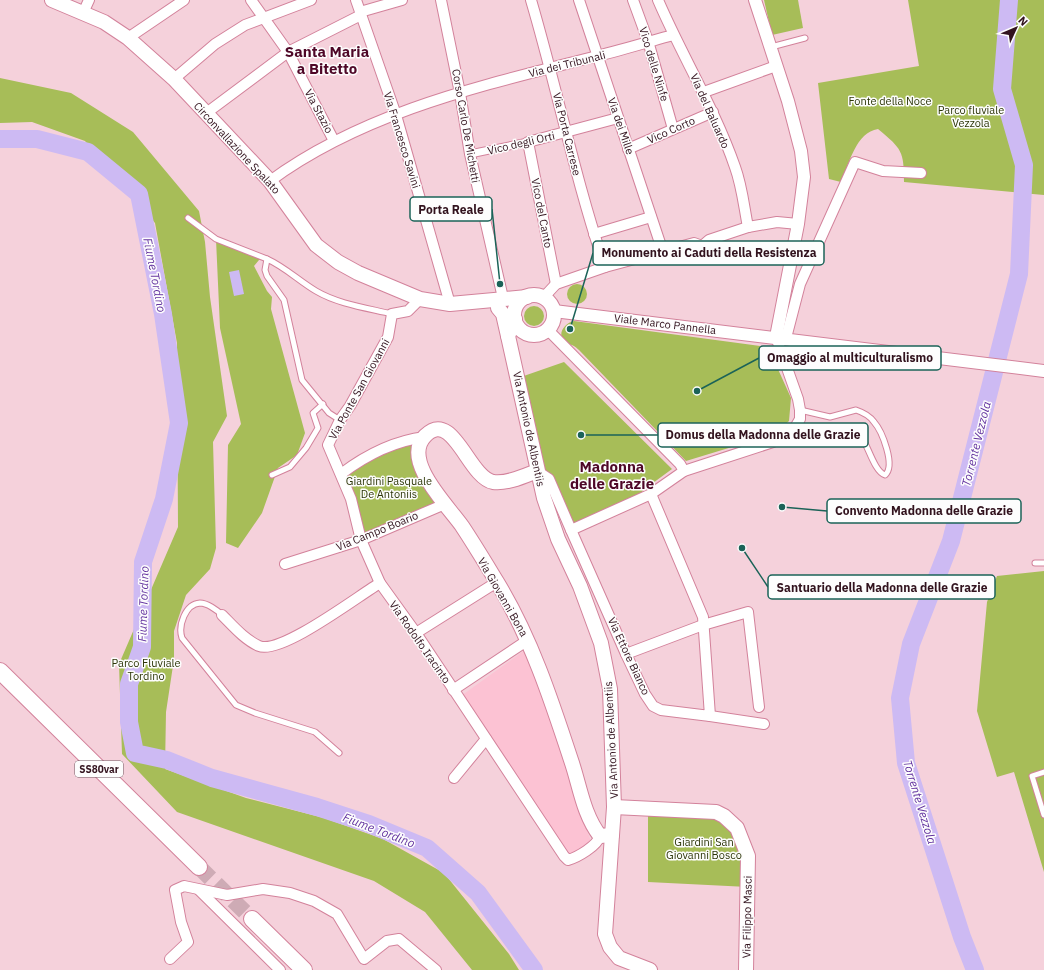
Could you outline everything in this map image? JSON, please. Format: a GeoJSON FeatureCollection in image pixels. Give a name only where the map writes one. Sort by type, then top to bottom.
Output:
{"type":"FeatureCollection","features":[{"type":"Feature","properties":{"kind":"highway","name":"SS80var"},"geometry":{"type":"LineString","coordinates":[[0,671],[199,867]]}},
{"type":"Feature","properties":{"kind":"highway"},"geometry":{"type":"LineString","coordinates":[[252,919],[304,970]]}},
{"type":"Feature","properties":{"kind":"main road","name":"Circonvallazione Spalato"},"geometry":{"type":"LineString","coordinates":[[52,0],[104,22],[128,38],[174,79],[205,114],[270,181],[316,245],[338,262],[358,273],[420,299],[450,304],[497,303],[527,297]]}},
{"type":"Feature","properties":{"kind":"main road"},"geometry":{"type":"LineString","coordinates":[[508,336],[514,316],[518,303],[527,297],[535,295],[550,303],[554,311],[554,322],[548,330],[540,335],[528,335],[518,327],[514,316]]}},
{"type":"Feature","properties":{"kind":"main road","name":"Circonvallazione Spalato"},"geometry":{"type":"LineString","coordinates":[[497,303],[514,316]]}},
{"type":"Feature","properties":{"kind":"main road","name":"Via Antonio de Albentiis"},"geometry":{"type":"LineString","coordinates":[[497,303],[503,314],[514,354],[537,471],[558,539],[580,586],[601,643],[610,689],[614,807],[606,836],[605,934],[610,947],[619,958],[650,970]]}},
{"type":"Feature","properties":{"kind":"main road"},"geometry":{"type":"LineString","coordinates":[[514,354],[518,343],[528,335]]}},
{"type":"Feature","properties":{"kind":"main road"},"geometry":{"type":"LineString","coordinates":[[425,437],[432,431],[441,430],[452,434],[477,472],[493,482],[519,477],[537,471]]}},
{"type":"Feature","properties":{"kind":"main road","name":"Via Giovanni Bona"},"geometry":{"type":"LineString","coordinates":[[425,437],[418,447],[419,460],[429,481],[462,526],[497,582],[528,640],[572,763],[587,815],[593,827],[606,836]]}},
{"type":"Feature","properties":{"kind":"main road","name":"Via Filippo Masci"},"geometry":{"type":"LineString","coordinates":[[614,807],[716,812],[724,816],[737,828],[748,856],[746,970]]}},
{"type":"Feature","properties":{"kind":"street"},"geometry":{"type":"LineString","coordinates":[[83,13],[89,0]]}},
{"type":"Feature","properties":{"kind":"street"},"geometry":{"type":"LineString","coordinates":[[128,38],[184,0]]}},
{"type":"Feature","properties":{"kind":"street","name":"Via Stazio"},"geometry":{"type":"LineString","coordinates":[[251,0],[288,52],[334,141]]}},
{"type":"Feature","properties":{"kind":"street"},"geometry":{"type":"LineString","coordinates":[[174,79],[215,44],[245,25],[311,0]]}},
{"type":"Feature","properties":{"kind":"street","name":"Via Francesco Savini"},"geometry":{"type":"LineString","coordinates":[[356,0],[396,115],[450,304]]}},
{"type":"Feature","properties":{"kind":"street"},"geometry":{"type":"LineString","coordinates":[[205,114],[288,52],[360,14],[402,0]]}},
{"type":"Feature","properties":{"kind":"street","name":"Corso Carlo De Michetti"},"geometry":{"type":"LineString","coordinates":[[441,0],[460,93],[497,303]]}},
{"type":"Feature","properties":{"kind":"street","name":"Via Porta Carrese"},"geometry":{"type":"LineString","coordinates":[[533,0],[551,67],[566,132],[594,234],[605,267]]}},
{"type":"Feature","properties":{"kind":"street","name":"Via dei Mille"},"geometry":{"type":"LineString","coordinates":[[579,0],[663,252]]}},
{"type":"Feature","properties":{"kind":"street","name":"Vico delle Ninfe"},"geometry":{"type":"LineString","coordinates":[[633,0],[648,41],[673,129]]}},
{"type":"Feature","properties":{"kind":"street","name":"Via del Baluardo"},"geometry":{"type":"LineString","coordinates":[[658,0],[673,35],[704,92],[736,168],[748,227]]}},
{"type":"Feature","properties":{"kind":"street"},"geometry":{"type":"LineString","coordinates":[[571,530],[651,494],[684,471],[784,437],[797,425],[800,410],[785,338],[804,177],[801,151],[788,101],[755,0]]}},
{"type":"Feature","properties":{"kind":"street","name":"Via dei Tribunali"},"geometry":{"type":"LineString","coordinates":[[270,181],[334,141],[382,119],[460,93],[673,35]]}},
{"type":"Feature","properties":{"kind":"street"},"geometry":{"type":"LineString","coordinates":[[704,92],[776,66]]}},
{"type":"Feature","properties":{"kind":"street","name":"Vico Corto"},"geometry":{"type":"LineString","coordinates":[[628,149],[713,112]]}},
{"type":"Feature","properties":{"kind":"street","name":"Vico degli Orti"},"geometry":{"type":"LineString","coordinates":[[470,154],[528,142],[618,118]]}},
{"type":"Feature","properties":{"kind":"street","name":"Vico del Canto"},"geometry":{"type":"LineString","coordinates":[[528,142],[556,284]]}},
{"type":"Feature","properties":{"kind":"street"},"geometry":{"type":"LineString","coordinates":[[785,338],[800,284],[855,162],[883,171],[921,173]]}},
{"type":"Feature","properties":{"kind":"street"},"geometry":{"type":"LineString","coordinates":[[594,234],[651,217]]}},
{"type":"Feature","properties":{"kind":"street"},"geometry":{"type":"LineString","coordinates":[[543,298],[556,284],[605,267],[694,243],[703,249],[709,240],[748,227],[777,222],[798,224]]}},
{"type":"Feature","properties":{"kind":"street"},"geometry":{"type":"LineString","coordinates":[[392,314],[408,311],[420,299]]}},
{"type":"Feature","properties":{"kind":"street","name":"Viale Marco Pannella"},"geometry":{"type":"LineString","coordinates":[[554,311],[785,338],[1044,371]]}},
{"type":"Feature","properties":{"kind":"street","name":"Via Ponte San Giovanni"},"geometry":{"type":"LineString","coordinates":[[361,540],[351,499],[328,446],[340,420],[356,395],[388,337],[392,314]]}},
{"type":"Feature","properties":{"kind":"street"},"geometry":{"type":"LineString","coordinates":[[548,330],[680,464],[684,471]]}},
{"type":"Feature","properties":{"kind":"street"},"geometry":{"type":"LineString","coordinates":[[341,474],[370,454],[410,439],[425,437]]}},
{"type":"Feature","properties":{"kind":"street","name":"Via Ettore Bianco"},"geometry":{"type":"LineString","coordinates":[[537,471],[549,479],[626,654],[645,694],[653,706],[661,710],[710,716]]}},
{"type":"Feature","properties":{"kind":"street"},"geometry":{"type":"LineString","coordinates":[[651,494],[703,618],[710,716],[764,724]]}},
{"type":"Feature","properties":{"kind":"street","name":"Via Campo Boario"},"geometry":{"type":"LineString","coordinates":[[285,564],[361,540],[445,504]]}},
{"type":"Feature","properties":{"kind":"street","name":"Via Rodolfo Iracinto"},"geometry":{"type":"LineString","coordinates":[[361,540],[380,583],[416,633],[486,740],[568,860],[606,836]]}},
{"type":"Feature","properties":{"kind":"street"},"geometry":{"type":"LineString","coordinates":[[416,633],[497,582]]}},
{"type":"Feature","properties":{"kind":"street"},"geometry":{"type":"LineString","coordinates":[[222,615],[247,640],[261,647],[277,645],[302,635],[380,583]]}},
{"type":"Feature","properties":{"kind":"street"},"geometry":{"type":"LineString","coordinates":[[626,654],[703,625],[748,612],[759,707]]}},
{"type":"Feature","properties":{"kind":"street"},"geometry":{"type":"LineString","coordinates":[[453,690],[528,640]]}},
{"type":"Feature","properties":{"kind":"street"},"geometry":{"type":"LineString","coordinates":[[454,778],[486,740]]}},
{"type":"Feature","properties":{"kind":"street"},"geometry":{"type":"LineString","coordinates":[[170,960],[188,942],[180,922],[175,890],[184,886],[227,895],[263,889],[290,893],[314,901],[337,914],[364,959],[387,941],[399,939],[436,970]]}},
{"type":"Feature","properties":{"kind":"street"},"geometry":{"type":"LineString","coordinates":[[197,888],[280,970]]}},
{"type":"Feature","properties":{"kind":"lane"},"geometry":{"type":"LineString","coordinates":[[770,47],[805,38]]}},
{"type":"Feature","properties":{"kind":"lane"},"geometry":{"type":"LineString","coordinates":[[188,218],[216,239],[279,264],[315,290],[331,298],[392,314]]}},
{"type":"Feature","properties":{"kind":"lane"},"geometry":{"type":"LineString","coordinates":[[267,258],[265,270],[267,276],[284,300],[302,380],[329,413],[340,420]]}},
{"type":"Feature","properties":{"kind":"lane"},"geometry":{"type":"LineString","coordinates":[[272,475],[290,467],[306,448],[318,428],[313,413],[322,404]]}},
{"type":"Feature","properties":{"kind":"lane"},"geometry":{"type":"LineString","coordinates":[[800,410],[830,417],[856,410],[866,416],[876,425],[890,458],[890,468],[888,473],[885,475],[878,470],[862,434],[857,430],[848,429],[836,435]]}},
{"type":"Feature","properties":{"kind":"lane"},"geometry":{"type":"LineString","coordinates":[[1035,563],[1044,563]]}},
{"type":"Feature","properties":{"kind":"lane"},"geometry":{"type":"LineString","coordinates":[[222,615],[200,603],[192,606],[183,619],[180,633],[182,638],[236,705],[255,713],[315,732],[339,753]]}},
{"type":"Feature","properties":{"kind":"lane"},"geometry":{"type":"LineString","coordinates":[[1044,772],[1032,776],[1044,815]]}},
{"type":"Feature","properties":{"kind":"shaded area"},"geometry":{"type":"Polygon","coordinates":[[[239,270],[244,294],[234,296],[229,272],[239,270]]]}},
{"type":"Feature","properties":{"kind":"shaded area"},"geometry":{"type":"Polygon","coordinates":[[[525,650],[546,703],[581,816],[591,841],[569,856],[461,696],[525,650]]]}},
{"type":"Feature","properties":{"kind":"green space"},"geometry":{"type":"Polygon","coordinates":[[[764,0],[798,0],[803,28],[772,35],[764,0]]]}},
{"type":"Feature","properties":{"kind":"green space","name":"Parco fluviale Vezzola"},"geometry":{"type":"Polygon","coordinates":[[[908,0],[1044,0],[1044,195],[904,182],[903,163],[900,151],[892,141],[878,129],[870,131],[859,142],[850,158],[841,182],[829,179],[818,83],[919,66],[908,0]]]}},
{"type":"Feature","properties":{"kind":"green space","name":"Parco Fluviale Tordino"},"geometry":{"type":"Polygon","coordinates":[[[0,78],[71,93],[133,132],[199,211],[205,242],[210,297],[227,416],[213,442],[216,548],[210,569],[186,595],[174,631],[174,659],[166,712],[165,769],[246,798],[324,818],[383,839],[444,873],[509,954],[519,970],[472,970],[425,912],[374,881],[177,812],[122,754],[119,664],[178,527],[177,343],[155,223],[85,141],[32,122],[0,123],[0,78]]]}},
{"type":"Feature","properties":{"kind":"green space"},"geometry":{"type":"Polygon","coordinates":[[[216,239],[267,259],[259,260],[254,266],[267,291],[272,297],[271,309],[305,433],[297,455],[278,468],[262,513],[238,548],[226,543],[228,445],[241,424],[220,328],[216,239]]]}},
{"type":"Feature","properties":{"kind":"green space"},"geometry":{"type":"Polygon","coordinates":[[[573,284],[581,284],[587,290],[587,298],[581,304],[573,304],[567,298],[567,290],[573,284]]]}},
{"type":"Feature","properties":{"kind":"green space"},"geometry":{"type":"Polygon","coordinates":[[[530,306],[538,306],[544,312],[544,320],[538,326],[530,326],[524,320],[524,312],[530,306]]]}},
{"type":"Feature","properties":{"kind":"green space"},"geometry":{"type":"Polygon","coordinates":[[[574,321],[768,347],[791,398],[789,421],[775,434],[686,461],[579,350],[563,340],[561,333],[562,330],[567,324],[574,321]]]}},
{"type":"Feature","properties":{"kind":"green space"},"geometry":{"type":"Polygon","coordinates":[[[564,362],[672,469],[642,491],[644,498],[571,530],[545,475],[518,378],[564,362]]]}},
{"type":"Feature","properties":{"kind":"green space","name":"Giardini Pasquale De Antoniis"},"geometry":{"type":"Polygon","coordinates":[[[410,439],[423,470],[445,504],[361,540],[341,474],[410,439]]]}},
{"type":"Feature","properties":{"kind":"green space"},"geometry":{"type":"Polygon","coordinates":[[[1044,571],[1044,872],[1014,772],[997,777],[977,711],[987,602],[997,576],[1044,571]]]}},
{"type":"Feature","properties":{"kind":"green space","name":"Giardini San Giovanni Bosco"},"geometry":{"type":"Polygon","coordinates":[[[648,807],[716,812],[737,828],[748,887],[648,882],[648,807]]]}},
{"type":"Feature","properties":{"kind":"waterway","name":"Torrente Vezzola"},"geometry":{"type":"LineString","coordinates":[[975,970],[962,937],[906,763],[900,698],[911,644],[951,541],[1019,274],[1024,165],[1002,89],[1009,0]]}},
{"type":"Feature","properties":{"kind":"waterway","name":"Fiume Tordino"},"geometry":{"type":"LineString","coordinates":[[0,139],[37,139],[88,152],[139,194],[163,314],[179,423],[164,499],[143,562],[142,647],[129,684],[129,722],[135,753],[167,760],[212,778],[317,807],[369,824],[427,848],[478,893],[534,970]]}},
{"type":"Feature","properties":{"kind":"tunnel"},"geometry":{"type":"LineString","coordinates":[[199,867],[252,919]]}},
{"type":"Feature","properties":{"kind":"place","name":"Porta Reale"},"geometry":{"type":"Point","coordinates":[500,284]}},
{"type":"Feature","properties":{"kind":"place","name":"Monumento ai Caduti della Resistenza"},"geometry":{"type":"Point","coordinates":[570,329]}},
{"type":"Feature","properties":{"kind":"place","name":"Omaggio al multiculturalismo"},"geometry":{"type":"Point","coordinates":[697,391]}},
{"type":"Feature","properties":{"kind":"place","name":"Domus della Madonna delle Grazie"},"geometry":{"type":"Point","coordinates":[581,435]}},
{"type":"Feature","properties":{"kind":"place","name":"Convento Madonna delle Grazie"},"geometry":{"type":"Point","coordinates":[782,507]}},
{"type":"Feature","properties":{"kind":"place","name":"Santuario della Madonna delle Grazie"},"geometry":{"type":"Point","coordinates":[742,548]}},
{"type":"Feature","properties":{"kind":"district","name":"Santa Maria a Bitetto"},"geometry":{"type":"Point","coordinates":[327,60]}},
{"type":"Feature","properties":{"kind":"district","name":"Madonna delle Grazie"},"geometry":{"type":"Point","coordinates":[612,474]}},
{"type":"Feature","properties":{"kind":"park label","name":"Fonte della Noce"},"geometry":{"type":"Point","coordinates":[890,101]}}]}
